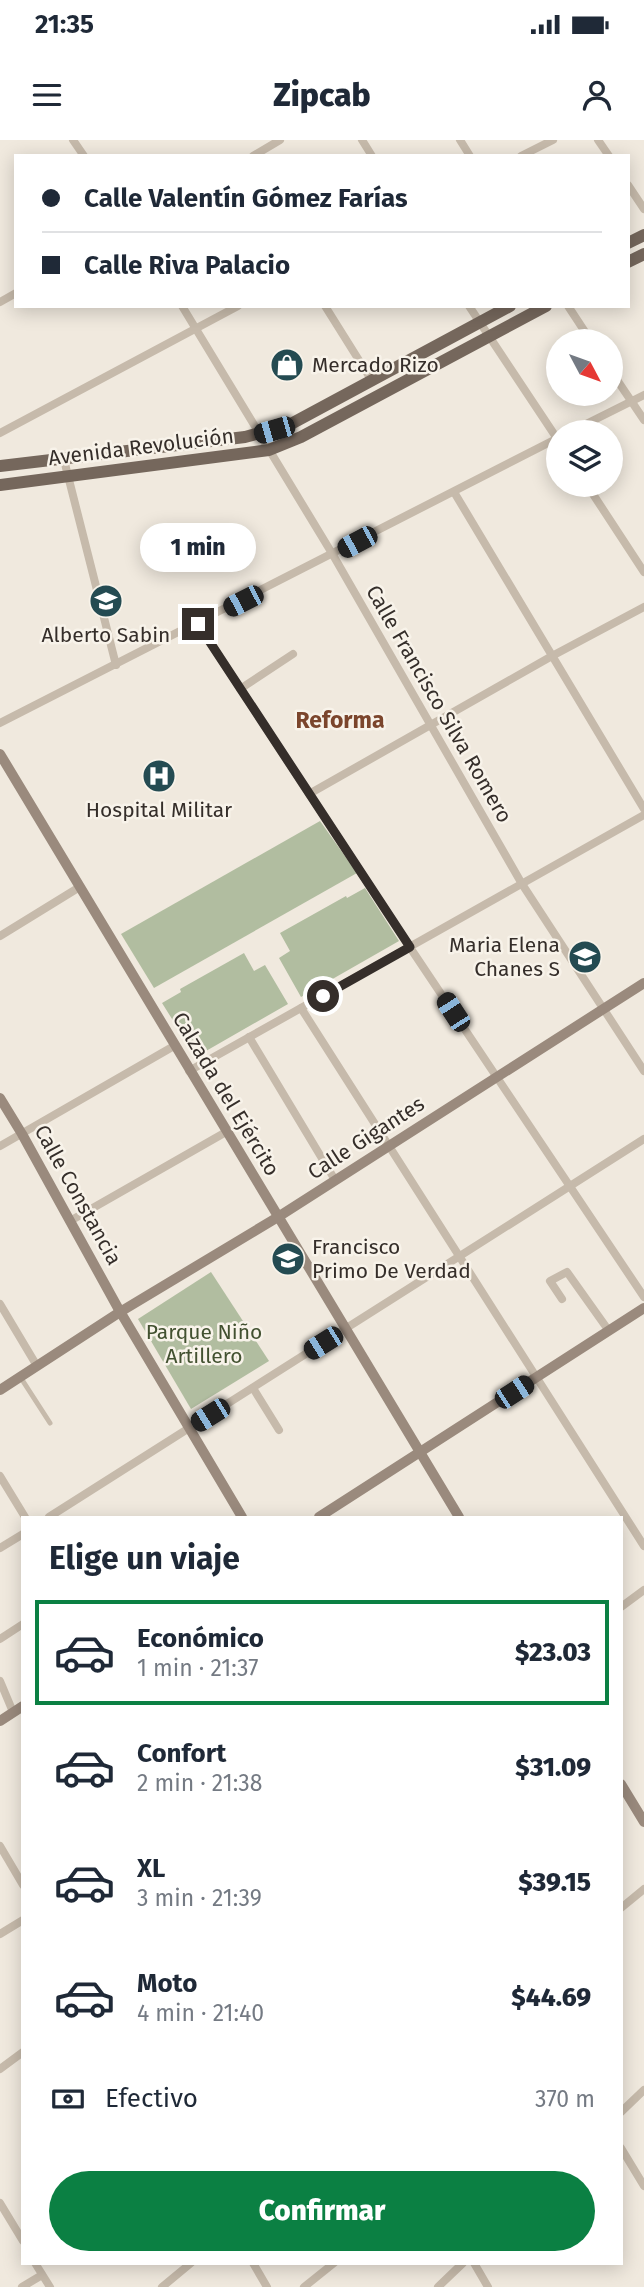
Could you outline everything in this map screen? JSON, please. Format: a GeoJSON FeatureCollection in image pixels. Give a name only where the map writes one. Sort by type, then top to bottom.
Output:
{"type":"FeatureCollection","features":[{"type":"Feature","properties":{"kind":"main road","name":"Avenida Revolución"},"geometry":{"type":"LineString","coordinates":[[0,466],[260,435],[289,425],[506,308]]}},
{"type":"Feature","properties":{"kind":"main road","name":"Avenida Revolución"},"geometry":{"type":"LineString","coordinates":[[0,485],[269,450],[301,437],[542,308]]}},
{"type":"Feature","properties":{"kind":"main road","name":"Calzada del Ejército"},"geometry":{"type":"LineString","coordinates":[[0,754],[458,1516]]}},
{"type":"Feature","properties":{"kind":"main road","name":"Calle Gigantes"},"geometry":{"type":"LineString","coordinates":[[0,1390],[18,1375],[37,1366],[120,1312],[278,1217],[644,983]]}},
{"type":"Feature","properties":{"kind":"main road","name":"Calle Constancia"},"geometry":{"type":"LineString","coordinates":[[0,1098],[120,1312],[241,1516]]}},
{"type":"Feature","properties":{"kind":"main road"},"geometry":{"type":"LineString","coordinates":[[321,1516],[644,1308]]}},
{"type":"Feature","properties":{"kind":"main road"},"geometry":{"type":"LineString","coordinates":[[0,1721],[18,1709]]}},
{"type":"Feature","properties":{"kind":"main road"},"geometry":{"type":"LineString","coordinates":[[623,1787],[644,1822]]}},
{"type":"Feature","properties":{"kind":"street"},"geometry":{"type":"LineString","coordinates":[[256,154],[280,140]]}},
{"type":"Feature","properties":{"kind":"street"},"geometry":{"type":"LineString","coordinates":[[525,154],[552,140]]}},
{"type":"Feature","properties":{"kind":"street"},"geometry":{"type":"LineString","coordinates":[[630,188],[644,209]]}},
{"type":"Feature","properties":{"kind":"street","name":"Calle Francisco Silva Romero"},"geometry":{"type":"LineString","coordinates":[[182,308],[333,555],[522,884],[644,1071]]}},
{"type":"Feature","properties":{"kind":"street"},"geometry":{"type":"LineString","coordinates":[[0,433],[234,308]]}},
{"type":"Feature","properties":{"kind":"street"},"geometry":{"type":"LineString","coordinates":[[326,308],[372,380]]}},
{"type":"Feature","properties":{"kind":"street"},"geometry":{"type":"LineString","coordinates":[[470,308],[546,421]]}},
{"type":"Feature","properties":{"kind":"street"},"geometry":{"type":"LineString","coordinates":[[569,308],[583,329]]}},
{"type":"Feature","properties":{"kind":"street"},"geometry":{"type":"LineString","coordinates":[[623,389],[644,420]]}},
{"type":"Feature","properties":{"kind":"street"},"geometry":{"type":"LineString","coordinates":[[594,420],[644,395]]}},
{"type":"Feature","properties":{"kind":"street"},"geometry":{"type":"LineString","coordinates":[[0,723],[546,445]]}},
{"type":"Feature","properties":{"kind":"street"},"geometry":{"type":"LineString","coordinates":[[64,460],[116,665]]}},
{"type":"Feature","properties":{"kind":"street"},"geometry":{"type":"LineString","coordinates":[[454,492],[644,808]]}},
{"type":"Feature","properties":{"kind":"street"},"geometry":{"type":"LineString","coordinates":[[595,497],[644,572]]}},
{"type":"Feature","properties":{"kind":"street"},"geometry":{"type":"LineString","coordinates":[[309,794],[644,607]]}},
{"type":"Feature","properties":{"kind":"street"},"geometry":{"type":"LineString","coordinates":[[198,624],[644,1297]]}},
{"type":"Feature","properties":{"kind":"street"},"geometry":{"type":"LineString","coordinates":[[240,689],[293,654]]}},
{"type":"Feature","properties":{"kind":"street"},"geometry":{"type":"LineString","coordinates":[[189,1071],[644,815]]}},
{"type":"Feature","properties":{"kind":"street"},"geometry":{"type":"LineString","coordinates":[[0,936],[78,887]]}},
{"type":"Feature","properties":{"kind":"street"},"geometry":{"type":"LineString","coordinates":[[301,1008],[644,1546]]}},
{"type":"Feature","properties":{"kind":"street"},"geometry":{"type":"LineString","coordinates":[[248,1037],[335,1180]]}},
{"type":"Feature","properties":{"kind":"street"},"geometry":{"type":"LineString","coordinates":[[0,1146],[174,1046]]}},
{"type":"Feature","properties":{"kind":"street"},"geometry":{"type":"LineString","coordinates":[[70,1221],[226,1132]]}},
{"type":"Feature","properties":{"kind":"street"},"geometry":{"type":"LineString","coordinates":[[51,1516],[644,1139]]}},
{"type":"Feature","properties":{"kind":"street"},"geometry":{"type":"LineString","coordinates":[[562,1299],[550,1281],[567,1272],[609,1331]]}},
{"type":"Feature","properties":{"kind":"street"},"geometry":{"type":"LineString","coordinates":[[0,1304],[37,1366]]}},
{"type":"Feature","properties":{"kind":"street"},"geometry":{"type":"LineString","coordinates":[[18,1375],[50,1423]]}},
{"type":"Feature","properties":{"kind":"street"},"geometry":{"type":"LineString","coordinates":[[253,1388],[279,1430]]}},
{"type":"Feature","properties":{"kind":"street"},"geometry":{"type":"LineString","coordinates":[[0,1476],[24,1516]]}},
{"type":"Feature","properties":{"kind":"street"},"geometry":{"type":"LineString","coordinates":[[0,1548],[21,1535]]}},
{"type":"Feature","properties":{"kind":"street"},"geometry":{"type":"LineString","coordinates":[[623,1606],[644,1590]]}},
{"type":"Feature","properties":{"kind":"street"},"geometry":{"type":"LineString","coordinates":[[0,1639],[21,1625]]}},
{"type":"Feature","properties":{"kind":"street"},"geometry":{"type":"LineString","coordinates":[[0,1681],[18,1709]]}},
{"type":"Feature","properties":{"kind":"street"},"geometry":{"type":"LineString","coordinates":[[0,1846],[21,1882]]}},
{"type":"Feature","properties":{"kind":"street"},"geometry":{"type":"LineString","coordinates":[[623,1906],[644,1889]]}},
{"type":"Feature","properties":{"kind":"street"},"geometry":{"type":"LineString","coordinates":[[0,1934],[21,1921]]}},
{"type":"Feature","properties":{"kind":"street"},"geometry":{"type":"LineString","coordinates":[[0,2069],[21,2053]]}},
{"type":"Feature","properties":{"kind":"street"},"geometry":{"type":"LineString","coordinates":[[623,2110],[644,2090]]}},
{"type":"Feature","properties":{"kind":"street"},"geometry":{"type":"LineString","coordinates":[[623,2151],[644,2186]]}},
{"type":"Feature","properties":{"kind":"street"},"geometry":{"type":"LineString","coordinates":[[0,2203],[20,2230]]}},
{"type":"Feature","properties":{"kind":"street"},"geometry":{"type":"LineString","coordinates":[[36,2265],[50,2287]]}},
{"type":"Feature","properties":{"kind":"street"},"geometry":{"type":"LineString","coordinates":[[162,2287],[189,2265]]}},
{"type":"Feature","properties":{"kind":"street"},"geometry":{"type":"LineString","coordinates":[[254,2265],[267,2287]]}},
{"type":"Feature","properties":{"kind":"street"},"geometry":{"type":"LineString","coordinates":[[304,2287],[332,2265]]}},
{"type":"Feature","properties":{"kind":"street"},"geometry":{"type":"LineString","coordinates":[[438,2287],[461,2265]]}},
{"type":"Feature","properties":{"kind":"street"},"geometry":{"type":"LineString","coordinates":[[475,2265],[488,2287]]}},
{"type":"Feature","properties":{"kind":"street"},"geometry":{"type":"LineString","coordinates":[[22,2287],[42,2275]]}},
{"type":"Feature","properties":{"kind":"green space"},"geometry":{"type":"Polygon","coordinates":[[[320,821],[357,873],[154,988],[121,934],[320,821]]]}},
{"type":"Feature","properties":{"kind":"green space"},"geometry":{"type":"Polygon","coordinates":[[[365,888],[399,941],[301,997],[279,958],[290,951],[280,933],[365,888]]]}},
{"type":"Feature","properties":{"kind":"green space"},"geometry":{"type":"Polygon","coordinates":[[[244,953],[254,971],[265,965],[288,1004],[199,1055],[194,1054],[162,1003],[181,992],[180,989],[244,953]]]}},
{"type":"Feature","properties":{"kind":"green space","name":"Parque Niño Artillero"},"geometry":{"type":"Polygon","coordinates":[[[211,1272],[269,1361],[191,1409],[138,1319],[211,1272]]]}},
{"type":"Feature","properties":{"kind":"place","name":"Mercado Rizo"},"geometry":{"type":"Point","coordinates":[287,365]}},
{"type":"Feature","properties":{"kind":"place","name":"Alberto Sabin"},"geometry":{"type":"Point","coordinates":[106,601]}},
{"type":"Feature","properties":{"kind":"place","name":"Hospital Militar"},"geometry":{"type":"Point","coordinates":[159,776]}},
{"type":"Feature","properties":{"kind":"place","name":"Maria Elena Chanes S"},"geometry":{"type":"Point","coordinates":[585,957]}},
{"type":"Feature","properties":{"kind":"place","name":"Francisco Primo De Verdad"},"geometry":{"type":"Point","coordinates":[288,1259]}},
{"type":"Feature","properties":{"kind":"district","name":"Reforma"},"geometry":{"type":"Point","coordinates":[340,720]}},
{"type":"Feature","properties":{"kind":"route"},"geometry":{"type":"LineString","coordinates":[[198,624],[410,947],[323,996]]}}]}
